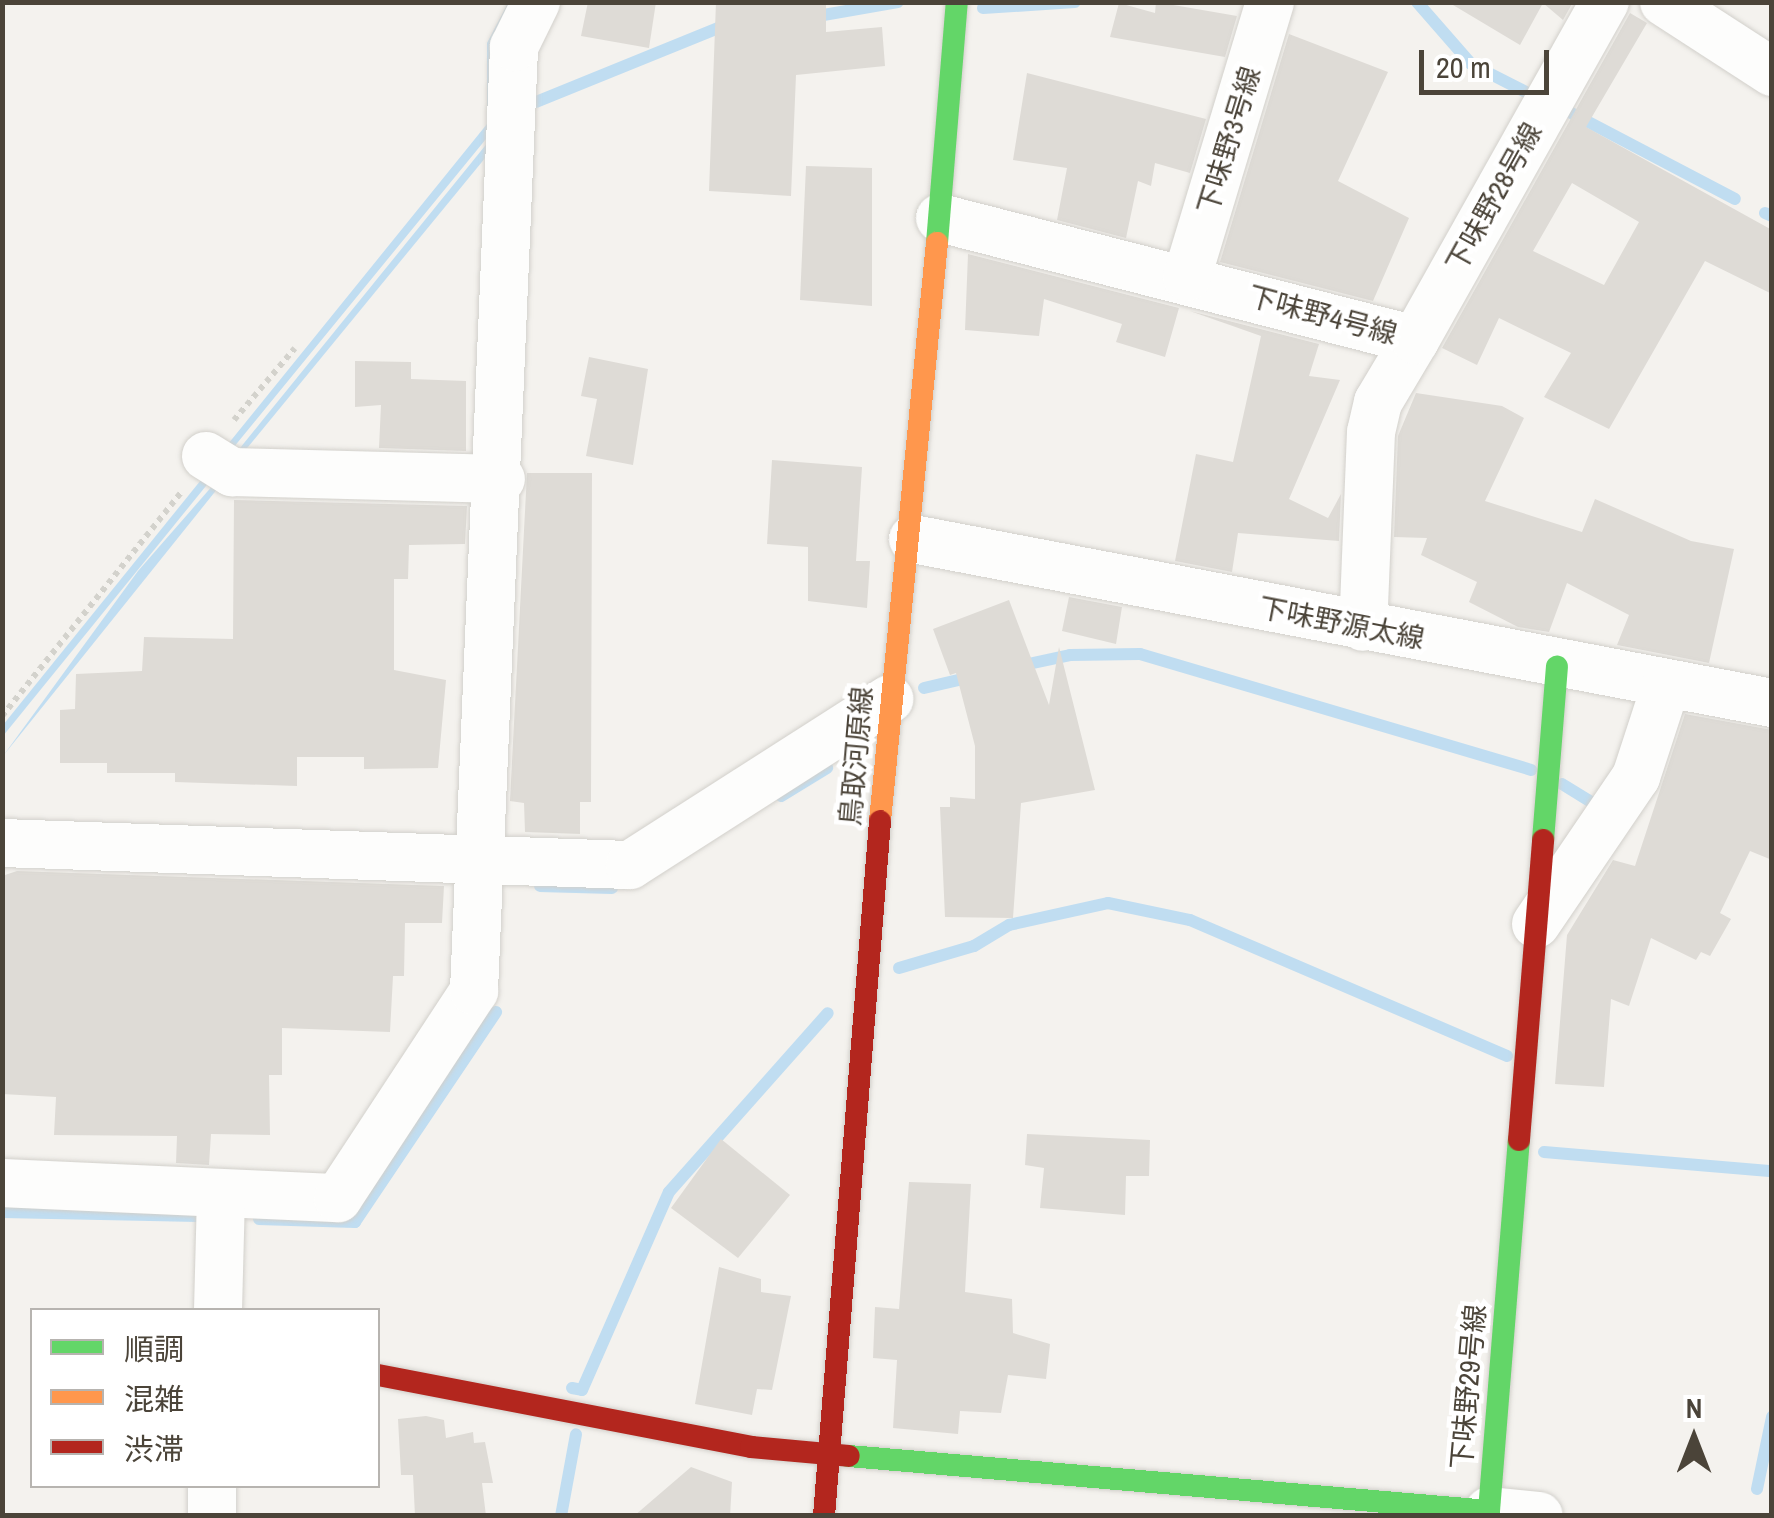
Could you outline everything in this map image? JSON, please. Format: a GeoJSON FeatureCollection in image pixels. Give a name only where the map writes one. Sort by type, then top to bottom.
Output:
{"type":"FeatureCollection","features":[{"type":"Feature","properties":{"kind":"street"},"geometry":{"type":"LineString","coordinates":[[2,1183],[338,1198],[474,991],[484,860],[501,479],[514,47],[536,2]]}},
{"type":"Feature","properties":{"kind":"street","name":"鳥取河原線"},"geometry":{"type":"LineString","coordinates":[[824,1516],[890,698],[913,539],[957,2]]}},
{"type":"Feature","properties":{"kind":"street","name":"下味野3号線"},"geometry":{"type":"LineString","coordinates":[[1187,278],[1270,2]]}},
{"type":"Feature","properties":{"kind":"street","name":"下味野28号線"},"geometry":{"type":"LineString","coordinates":[[1415,340],[1604,2]]}},
{"type":"Feature","properties":{"kind":"street"},"geometry":{"type":"LineString","coordinates":[[1664,2],[1772,72]]}},
{"type":"Feature","properties":{"kind":"street","name":"下味野4号線"},"geometry":{"type":"LineString","coordinates":[[940,218],[1187,278],[1415,340],[1378,402],[1371,432],[1363,627]]}},
{"type":"Feature","properties":{"kind":"street"},"geometry":{"type":"LineString","coordinates":[[206,456],[232,472],[501,479]]}},
{"type":"Feature","properties":{"kind":"street","name":"下味野源太線"},"geometry":{"type":"LineString","coordinates":[[913,539],[1557,667],[1772,703]]}},
{"type":"Feature","properties":{"kind":"street","name":"下味野29号線"},"geometry":{"type":"LineString","coordinates":[[380,1375],[751,1447],[1489,1511],[1557,667]]}},
{"type":"Feature","properties":{"kind":"street"},"geometry":{"type":"LineString","coordinates":[[1536,924],[1636,777],[1666,686]]}},
{"type":"Feature","properties":{"kind":"street"},"geometry":{"type":"LineString","coordinates":[[2,843],[630,865],[890,698]]}},
{"type":"Feature","properties":{"kind":"street"},"geometry":{"type":"LineString","coordinates":[[218,1308],[221,1195]]}},
{"type":"Feature","properties":{"kind":"street"},"geometry":{"type":"LineString","coordinates":[[212,1488],[212,1516]]}},
{"type":"Feature","properties":{"kind":"street"},"geometry":{"type":"LineString","coordinates":[[1489,1511],[1539,1516]]}},
{"type":"Feature","properties":{"kind":"path"},"geometry":{"type":"LineString","coordinates":[[2,716],[295,348]]}},
{"type":"Feature","properties":{"kind":"water"},"geometry":{"type":"Polygon","coordinates":[[[508,3],[517,3],[495,128],[229,453],[224,449],[487,124],[487,43],[508,3]]]}},
{"type":"Feature","properties":{"kind":"water"},"geometry":{"type":"Polygon","coordinates":[[[489,141],[495,146],[239,458],[236,453],[489,141]]]}},
{"type":"Feature","properties":{"kind":"water"},"geometry":{"type":"Polygon","coordinates":[[[205,475],[210,481],[3,736],[3,725],[205,475]]]}},
{"type":"Feature","properties":{"kind":"water"},"geometry":{"type":"Polygon","coordinates":[[[214,484],[218,488],[3,756],[138,571],[214,484]]]}},
{"type":"Feature","properties":{"kind":"building"},"geometry":{"type":"Polygon","coordinates":[[[588,2],[656,2],[649,48],[581,36],[588,2]]]}},
{"type":"Feature","properties":{"kind":"building"},"geometry":{"type":"Polygon","coordinates":[[[716,2],[826,2],[826,32],[882,27],[885,66],[796,75],[791,196],[709,191],[716,2]]]}},
{"type":"Feature","properties":{"kind":"building"},"geometry":{"type":"Polygon","coordinates":[[[1156,2],[1237,16],[1225,57],[1110,37],[1119,3],[1155,13],[1156,2]]]}},
{"type":"Feature","properties":{"kind":"building"},"geometry":{"type":"Polygon","coordinates":[[[1448,2],[1573,2],[1563,20],[1543,3],[1520,45],[1448,2]]]}},
{"type":"Feature","properties":{"kind":"building"},"geometry":{"type":"Polygon","coordinates":[[[1630,13],[1647,23],[1586,127],[1772,230],[1772,294],[1705,261],[1609,429],[1544,397],[1571,353],[1499,318],[1477,365],[1442,348],[1630,13]],[[1572,183],[1533,251],[1604,285],[1639,222],[1572,183]]]}},
{"type":"Feature","properties":{"kind":"building"},"geometry":{"type":"Polygon","coordinates":[[[1289,34],[1388,72],[1338,181],[1409,218],[1373,301],[1220,262],[1289,34]]]}},
{"type":"Feature","properties":{"kind":"building"},"geometry":{"type":"Polygon","coordinates":[[[1027,73],[1206,119],[1190,173],[1155,163],[1151,186],[1138,181],[1126,238],[1057,220],[1067,168],[1013,160],[1027,73]]]}},
{"type":"Feature","properties":{"kind":"building"},"geometry":{"type":"Polygon","coordinates":[[[806,166],[872,168],[872,306],[800,300],[806,166]]]}},
{"type":"Feature","properties":{"kind":"building"},"geometry":{"type":"Polygon","coordinates":[[[968,254],[1179,308],[1165,357],[1116,342],[1122,324],[1044,299],[1039,336],[965,330],[968,254]]]}},
{"type":"Feature","properties":{"kind":"building"},"geometry":{"type":"Polygon","coordinates":[[[1190,311],[1319,344],[1309,376],[1340,380],[1289,499],[1328,518],[1341,494],[1339,541],[1238,533],[1232,572],[1175,561],[1196,454],[1233,462],[1261,336],[1190,311]]]}},
{"type":"Feature","properties":{"kind":"building"},"geometry":{"type":"Polygon","coordinates":[[[589,357],[648,369],[633,465],[586,456],[597,399],[581,396],[589,357]]]}},
{"type":"Feature","properties":{"kind":"building"},"geometry":{"type":"Polygon","coordinates":[[[355,361],[411,362],[411,379],[466,381],[466,451],[379,448],[381,405],[355,407],[355,361]]]}},
{"type":"Feature","properties":{"kind":"building"},"geometry":{"type":"Polygon","coordinates":[[[1416,393],[1502,406],[1524,418],[1485,501],[1582,532],[1595,499],[1691,541],[1734,549],[1709,663],[1617,645],[1629,615],[1567,583],[1549,632],[1518,627],[1469,602],[1477,582],[1421,555],[1427,538],[1394,537],[1398,436],[1416,393]]]}},
{"type":"Feature","properties":{"kind":"building"},"geometry":{"type":"Polygon","coordinates":[[[772,460],[862,467],[856,561],[870,561],[867,608],[808,601],[808,547],[767,544],[772,460]]]}},
{"type":"Feature","properties":{"kind":"building"},"geometry":{"type":"Polygon","coordinates":[[[527,473],[592,473],[591,802],[580,802],[580,834],[525,832],[524,803],[510,801],[527,473]]]}},
{"type":"Feature","properties":{"kind":"building"},"geometry":{"type":"Polygon","coordinates":[[[234,500],[467,506],[465,544],[409,545],[408,579],[394,579],[394,670],[446,680],[438,768],[364,769],[364,757],[297,757],[297,786],[175,782],[175,773],[107,773],[107,763],[60,763],[60,710],[75,709],[76,674],[142,671],[144,637],[233,639],[234,500]]]}},
{"type":"Feature","properties":{"kind":"building"},"geometry":{"type":"Polygon","coordinates":[[[1069,597],[1122,607],[1116,644],[1062,631],[1069,597]]]}},
{"type":"Feature","properties":{"kind":"building"},"geometry":{"type":"Polygon","coordinates":[[[1009,600],[1049,705],[1059,647],[1095,790],[1021,803],[1013,918],[945,917],[940,807],[950,807],[950,797],[975,799],[975,746],[956,673],[950,675],[933,629],[1009,600]]]}},
{"type":"Feature","properties":{"kind":"building"},"geometry":{"type":"Polygon","coordinates":[[[1685,714],[1772,730],[1772,860],[1750,851],[1720,913],[1731,919],[1710,956],[1701,952],[1696,960],[1651,938],[1629,1006],[1611,999],[1604,1087],[1555,1084],[1567,935],[1613,860],[1635,866],[1685,714]]]}},
{"type":"Feature","properties":{"kind":"building"},"geometry":{"type":"Polygon","coordinates":[[[17,871],[444,886],[442,923],[405,923],[404,976],[393,976],[390,1032],[282,1028],[282,1075],[269,1075],[270,1135],[211,1134],[209,1165],[176,1163],[177,1136],[54,1135],[56,1097],[2,1094],[2,876],[17,871]]]}},
{"type":"Feature","properties":{"kind":"building"},"geometry":{"type":"Polygon","coordinates":[[[1027,1134],[1150,1140],[1149,1176],[1126,1176],[1125,1215],[1040,1208],[1044,1168],[1025,1165],[1027,1134]]]}},
{"type":"Feature","properties":{"kind":"building"},"geometry":{"type":"Polygon","coordinates":[[[721,1139],[790,1195],[738,1258],[671,1208],[721,1139]]]}},
{"type":"Feature","properties":{"kind":"building"},"geometry":{"type":"Polygon","coordinates":[[[909,1182],[971,1184],[965,1292],[1012,1299],[1013,1333],[1050,1344],[1046,1379],[1008,1375],[1001,1413],[960,1411],[958,1434],[893,1428],[897,1360],[873,1358],[875,1307],[899,1309],[909,1182]]]}},
{"type":"Feature","properties":{"kind":"building"},"geometry":{"type":"Polygon","coordinates":[[[719,1267],[761,1279],[761,1292],[791,1296],[772,1390],[757,1389],[752,1415],[695,1404],[719,1267]]]}},
{"type":"Feature","properties":{"kind":"building"},"geometry":{"type":"Polygon","coordinates":[[[426,1416],[444,1420],[446,1438],[473,1432],[474,1443],[485,1442],[493,1483],[482,1483],[486,1516],[415,1516],[413,1475],[401,1475],[398,1419],[426,1416]]]}},
{"type":"Feature","properties":{"kind":"building"},"geometry":{"type":"Polygon","coordinates":[[[691,1467],[732,1482],[730,1516],[634,1516],[691,1467]]]}},
{"type":"Feature","properties":{"kind":"waterway"},"geometry":{"type":"LineString","coordinates":[[812,17],[898,2]]}},
{"type":"Feature","properties":{"kind":"waterway"},"geometry":{"type":"LineString","coordinates":[[983,8],[1075,2]]}},
{"type":"Feature","properties":{"kind":"waterway"},"geometry":{"type":"LineString","coordinates":[[1417,2],[1471,64],[1528,93]]}},
{"type":"Feature","properties":{"kind":"waterway"},"geometry":{"type":"LineString","coordinates":[[536,102],[728,24]]}},
{"type":"Feature","properties":{"kind":"waterway"},"geometry":{"type":"LineString","coordinates":[[1556,105],[1735,199]]}},
{"type":"Feature","properties":{"kind":"waterway"},"geometry":{"type":"LineString","coordinates":[[1765,213],[1772,216]]}},
{"type":"Feature","properties":{"kind":"waterway"},"geometry":{"type":"LineString","coordinates":[[1019,666],[1070,655],[1140,654],[1531,770]]}},
{"type":"Feature","properties":{"kind":"waterway"},"geometry":{"type":"LineString","coordinates":[[924,688],[971,677]]}},
{"type":"Feature","properties":{"kind":"waterway"},"geometry":{"type":"LineString","coordinates":[[781,796],[827,768]]}},
{"type":"Feature","properties":{"kind":"waterway"},"geometry":{"type":"LineString","coordinates":[[1562,784],[1601,808]]}},
{"type":"Feature","properties":{"kind":"waterway"},"geometry":{"type":"LineString","coordinates":[[540,886],[612,888]]}},
{"type":"Feature","properties":{"kind":"waterway"},"geometry":{"type":"LineString","coordinates":[[899,968],[974,946],[1009,925],[1108,903],[1190,920],[1507,1056]]}},
{"type":"Feature","properties":{"kind":"waterway"},"geometry":{"type":"LineString","coordinates":[[259,1219],[355,1222],[496,1012]]}},
{"type":"Feature","properties":{"kind":"waterway"},"geometry":{"type":"LineString","coordinates":[[572,1388],[582,1390],[669,1192],[828,1013]]}},
{"type":"Feature","properties":{"kind":"waterway"},"geometry":{"type":"LineString","coordinates":[[1544,1152],[1772,1171]]}},
{"type":"Feature","properties":{"kind":"waterway"},"geometry":{"type":"LineString","coordinates":[[2,1212],[199,1216]]}},
{"type":"Feature","properties":{"kind":"waterway"},"geometry":{"type":"LineString","coordinates":[[1757,1489],[1772,1417]]}},
{"type":"Feature","properties":{"kind":"waterway"},"geometry":{"type":"LineString","coordinates":[[561,1516],[576,1434]]}},
{"type":"Feature","properties":{"kind":"traffic: fast"},"geometry":{"type":"LineString","coordinates":[[937,243],[957,2]]}},
{"type":"Feature","properties":{"kind":"traffic: fast"},"geometry":{"type":"LineString","coordinates":[[1543,840],[1557,667]]}},
{"type":"Feature","properties":{"kind":"traffic: fast"},"geometry":{"type":"LineString","coordinates":[[849,1456],[1489,1511],[1519,1140]]}},
{"type":"Feature","properties":{"kind":"traffic: slow"},"geometry":{"type":"LineString","coordinates":[[880,821],[937,243]]}},
{"type":"Feature","properties":{"kind":"traffic: jam"},"geometry":{"type":"LineString","coordinates":[[824,1516],[880,821]]}},
{"type":"Feature","properties":{"kind":"traffic: jam"},"geometry":{"type":"LineString","coordinates":[[1519,1140],[1543,840]]}},
{"type":"Feature","properties":{"kind":"traffic: jam"},"geometry":{"type":"LineString","coordinates":[[380,1375],[751,1447],[849,1456]]}}]}
